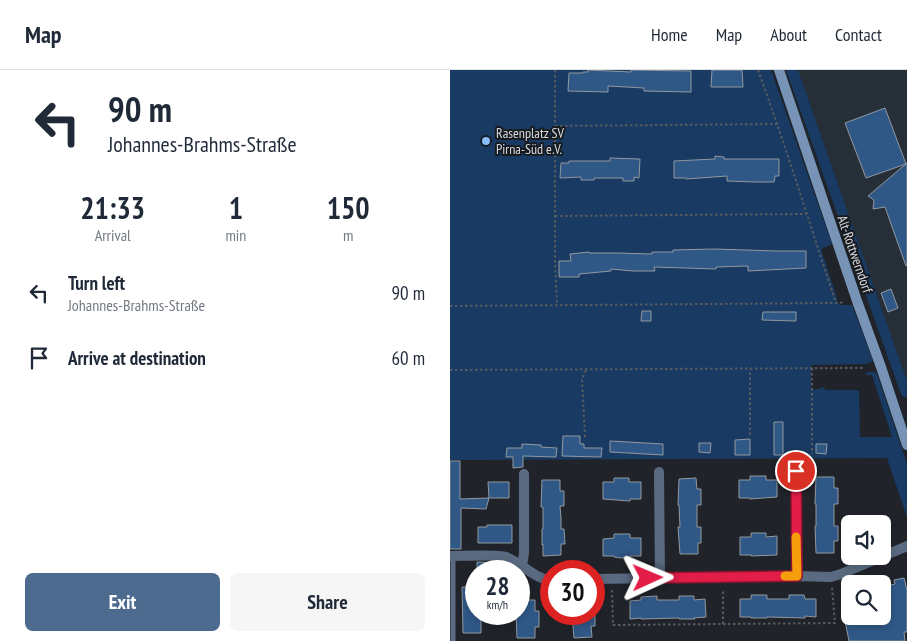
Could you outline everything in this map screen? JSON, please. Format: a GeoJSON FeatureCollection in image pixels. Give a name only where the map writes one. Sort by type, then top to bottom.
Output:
{"type":"FeatureCollection","features":[{"type":"Feature","properties":{"kind":"main road","name":"Alt-Rottwerndorf"},"geometry":{"type":"LineString","coordinates":[[779,70],[907,446]]}},
{"type":"Feature","properties":{"kind":"street"},"geometry":{"type":"LineString","coordinates":[[796,471],[797,576]]}},
{"type":"Feature","properties":{"kind":"street"},"geometry":{"type":"LineString","coordinates":[[659,472],[660,578]]}},
{"type":"Feature","properties":{"kind":"street"},"geometry":{"type":"LineString","coordinates":[[523,560],[524,474]]}},
{"type":"Feature","properties":{"kind":"street"},"geometry":{"type":"LineString","coordinates":[[605,579],[831,577],[907,546]]}},
{"type":"Feature","properties":{"kind":"street"},"geometry":{"type":"LineString","coordinates":[[452,556],[504,556],[511,560]]}},
{"type":"Feature","properties":{"kind":"lane"},"geometry":{"type":"LineString","coordinates":[[452,556],[453,640]]}},
{"type":"Feature","properties":{"kind":"path"},"geometry":{"type":"LineString","coordinates":[[555,70],[557,306]]}},
{"type":"Feature","properties":{"kind":"path"},"geometry":{"type":"LineString","coordinates":[[758,70],[778,124],[836,303]]}},
{"type":"Feature","properties":{"kind":"path"},"geometry":{"type":"LineString","coordinates":[[555,126],[778,124]]}},
{"type":"Feature","properties":{"kind":"path"},"geometry":{"type":"LineString","coordinates":[[555,216],[806,214]]}},
{"type":"Feature","properties":{"kind":"path"},"geometry":{"type":"LineString","coordinates":[[450,306],[836,303],[857,301]]}},
{"type":"Feature","properties":{"kind":"path"},"geometry":{"type":"LineString","coordinates":[[750,368],[750,434]]}},
{"type":"Feature","properties":{"kind":"path"},"geometry":{"type":"LineString","coordinates":[[812,368],[812,454]]}},
{"type":"Feature","properties":{"kind":"path"},"geometry":{"type":"LineString","coordinates":[[450,370],[863,368]]}},
{"type":"Feature","properties":{"kind":"path"},"geometry":{"type":"LineString","coordinates":[[584,437],[582,379],[587,369]]}},
{"type":"Feature","properties":{"kind":"path"},"geometry":{"type":"LineString","coordinates":[[723,577],[723,624]]}},
{"type":"Feature","properties":{"kind":"path"},"geometry":{"type":"LineString","coordinates":[[612,579],[613,625],[835,623],[831,577]]}},
{"type":"Feature","properties":{"kind":"shaded area"},"geometry":{"type":"Polygon","coordinates":[[[450,70],[771,70],[832,244],[821,249],[839,305],[852,305],[873,361],[867,364],[811,365],[811,389],[823,387],[826,390],[859,391],[860,437],[892,437],[872,375],[866,375],[867,372],[877,374],[907,464],[907,517],[887,458],[450,460],[450,70]]]}},
{"type":"Feature","properties":{"kind":"shaded area"},"geometry":{"type":"Polygon","coordinates":[[[786,70],[798,70],[907,381],[907,397],[903,397],[901,394],[786,70]]]}},
{"type":"Feature","properties":{"kind":"shaded area"},"geometry":{"type":"Polygon","coordinates":[[[798,70],[907,70],[907,381],[798,70]]]}},
{"type":"Feature","properties":{"kind":"building"},"geometry":{"type":"Polygon","coordinates":[[[588,70],[631,72],[631,70],[691,71],[691,92],[644,91],[644,88],[608,86],[608,92],[568,91],[569,73],[583,73],[588,72],[588,70]]]}},
{"type":"Feature","properties":{"kind":"building"},"geometry":{"type":"Polygon","coordinates":[[[712,70],[742,70],[743,87],[711,87],[712,70]]]}},
{"type":"Feature","properties":{"kind":"building"},"geometry":{"type":"Polygon","coordinates":[[[885,108],[906,164],[866,178],[845,123],[885,108]]]}},
{"type":"Feature","properties":{"kind":"building"},"geometry":{"type":"Polygon","coordinates":[[[715,156],[724,157],[724,159],[779,159],[779,176],[775,176],[774,182],[727,181],[727,176],[674,178],[674,161],[715,159],[715,156]]]}},
{"type":"Feature","properties":{"kind":"building"},"geometry":{"type":"Polygon","coordinates":[[[610,158],[640,159],[639,178],[634,177],[634,181],[623,181],[623,178],[581,180],[581,177],[560,178],[561,163],[569,163],[569,161],[610,161],[610,158]]]}},
{"type":"Feature","properties":{"kind":"building"},"geometry":{"type":"Polygon","coordinates":[[[907,163],[906,266],[885,207],[873,209],[874,200],[868,196],[907,163]]]}},
{"type":"Feature","properties":{"kind":"building"},"geometry":{"type":"Polygon","coordinates":[[[673,250],[806,251],[806,268],[748,271],[748,266],[716,267],[716,269],[654,267],[655,271],[611,269],[611,271],[579,274],[579,277],[559,277],[559,261],[571,261],[570,254],[589,252],[652,254],[652,252],[673,252],[673,250]]]}},
{"type":"Feature","properties":{"kind":"building"},"geometry":{"type":"Polygon","coordinates":[[[891,289],[898,308],[888,312],[881,293],[891,289]]]}},
{"type":"Feature","properties":{"kind":"building"},"geometry":{"type":"Polygon","coordinates":[[[642,311],[651,311],[651,321],[641,321],[642,311]]]}},
{"type":"Feature","properties":{"kind":"building"},"geometry":{"type":"Polygon","coordinates":[[[763,312],[796,312],[796,321],[762,320],[763,312]]]}},
{"type":"Feature","properties":{"kind":"building"},"geometry":{"type":"Polygon","coordinates":[[[774,422],[783,422],[783,455],[774,455],[774,422]]]}},
{"type":"Feature","properties":{"kind":"building"},"geometry":{"type":"Polygon","coordinates":[[[563,436],[580,436],[580,444],[584,444],[584,448],[602,448],[601,457],[562,456],[563,436]]]}},
{"type":"Feature","properties":{"kind":"building"},"geometry":{"type":"Polygon","coordinates":[[[750,439],[750,455],[735,455],[735,440],[750,439]]]}},
{"type":"Feature","properties":{"kind":"building"},"geometry":{"type":"Polygon","coordinates":[[[610,441],[663,444],[663,455],[610,452],[610,441]]]}},
{"type":"Feature","properties":{"kind":"building"},"geometry":{"type":"Polygon","coordinates":[[[699,443],[711,443],[710,453],[699,452],[699,443]]]}},
{"type":"Feature","properties":{"kind":"building"},"geometry":{"type":"Polygon","coordinates":[[[522,444],[557,448],[556,457],[523,456],[523,467],[513,468],[513,457],[506,457],[507,448],[522,448],[522,444]]]}},
{"type":"Feature","properties":{"kind":"building"},"geometry":{"type":"Polygon","coordinates":[[[816,444],[827,444],[826,454],[816,453],[816,444]]]}},
{"type":"Feature","properties":{"kind":"building"},"geometry":{"type":"Polygon","coordinates":[[[450,461],[460,461],[460,499],[489,498],[486,509],[461,508],[461,549],[450,549],[450,461]]]}},
{"type":"Feature","properties":{"kind":"building"},"geometry":{"type":"Polygon","coordinates":[[[750,476],[766,476],[766,480],[777,480],[777,497],[739,498],[739,480],[750,480],[750,476]]]}},
{"type":"Feature","properties":{"kind":"building"},"geometry":{"type":"Polygon","coordinates":[[[816,477],[834,477],[834,488],[838,488],[838,504],[834,504],[834,526],[838,526],[838,541],[834,541],[834,553],[816,553],[816,477]]]}},
{"type":"Feature","properties":{"kind":"building"},"geometry":{"type":"Polygon","coordinates":[[[614,478],[629,478],[629,482],[641,482],[641,499],[630,499],[630,501],[603,499],[603,482],[614,482],[614,478]]]}},
{"type":"Feature","properties":{"kind":"building"},"geometry":{"type":"Polygon","coordinates":[[[696,478],[697,489],[701,489],[701,505],[697,505],[697,527],[701,527],[701,543],[698,543],[698,554],[680,554],[678,527],[680,527],[678,505],[679,479],[696,478]]]}},
{"type":"Feature","properties":{"kind":"building"},"geometry":{"type":"Polygon","coordinates":[[[542,480],[560,480],[560,491],[564,491],[564,506],[560,506],[561,529],[564,529],[565,544],[561,544],[561,555],[543,556],[542,480]]]}},
{"type":"Feature","properties":{"kind":"building"},"geometry":{"type":"Polygon","coordinates":[[[488,482],[509,482],[509,498],[489,498],[488,482]]]}},
{"type":"Feature","properties":{"kind":"building"},"geometry":{"type":"Polygon","coordinates":[[[487,525],[512,525],[512,543],[478,543],[478,527],[487,527],[487,525]]]}},
{"type":"Feature","properties":{"kind":"building"},"geometry":{"type":"Polygon","coordinates":[[[751,533],[766,533],[766,537],[777,536],[777,555],[740,555],[740,537],[751,537],[751,533]]]}},
{"type":"Feature","properties":{"kind":"building"},"geometry":{"type":"Polygon","coordinates":[[[614,534],[630,534],[630,538],[641,538],[641,556],[620,558],[603,556],[603,539],[614,538],[614,534]]]}},
{"type":"Feature","properties":{"kind":"building"},"geometry":{"type":"Polygon","coordinates":[[[904,578],[907,590],[907,632],[904,632],[905,641],[849,641],[846,625],[891,625],[891,585],[895,584],[894,580],[904,578]]]}},
{"type":"Feature","properties":{"kind":"building"},"geometry":{"type":"Polygon","coordinates":[[[462,587],[465,587],[465,625],[481,625],[481,633],[463,633],[462,587]]]}},
{"type":"Feature","properties":{"kind":"building"},"geometry":{"type":"Polygon","coordinates":[[[751,595],[767,595],[767,599],[789,599],[789,595],[804,595],[805,599],[816,599],[816,617],[740,617],[740,599],[751,599],[751,595]]]}},
{"type":"Feature","properties":{"kind":"building"},"geometry":{"type":"Polygon","coordinates":[[[657,596],[657,600],[679,600],[679,596],[694,596],[694,600],[705,599],[706,617],[695,619],[630,619],[630,601],[641,600],[641,597],[657,596]]]}},
{"type":"Feature","properties":{"kind":"building"},"geometry":{"type":"Polygon","coordinates":[[[530,600],[535,600],[535,611],[539,611],[539,627],[535,627],[535,638],[517,638],[516,625],[530,625],[530,600]]]}},
{"type":"Feature","properties":{"kind":"building"},"geometry":{"type":"Polygon","coordinates":[[[573,625],[595,625],[591,626],[592,637],[574,638],[573,625]]]}},
{"type":"Feature","properties":{"kind":"slow traffic"},"geometry":{"type":"LineString","coordinates":[[785,576],[797,576],[796,537]]}},
{"type":"Feature","properties":{"kind":"place","name":"Rasenplatz SV Pirna-Süd e.V."},"geometry":{"type":"Point","coordinates":[486,141]}},
{"type":"Feature","properties":{"kind":"route"},"geometry":{"type":"LineString","coordinates":[[648,578],[797,576],[796,471]]}}]}
